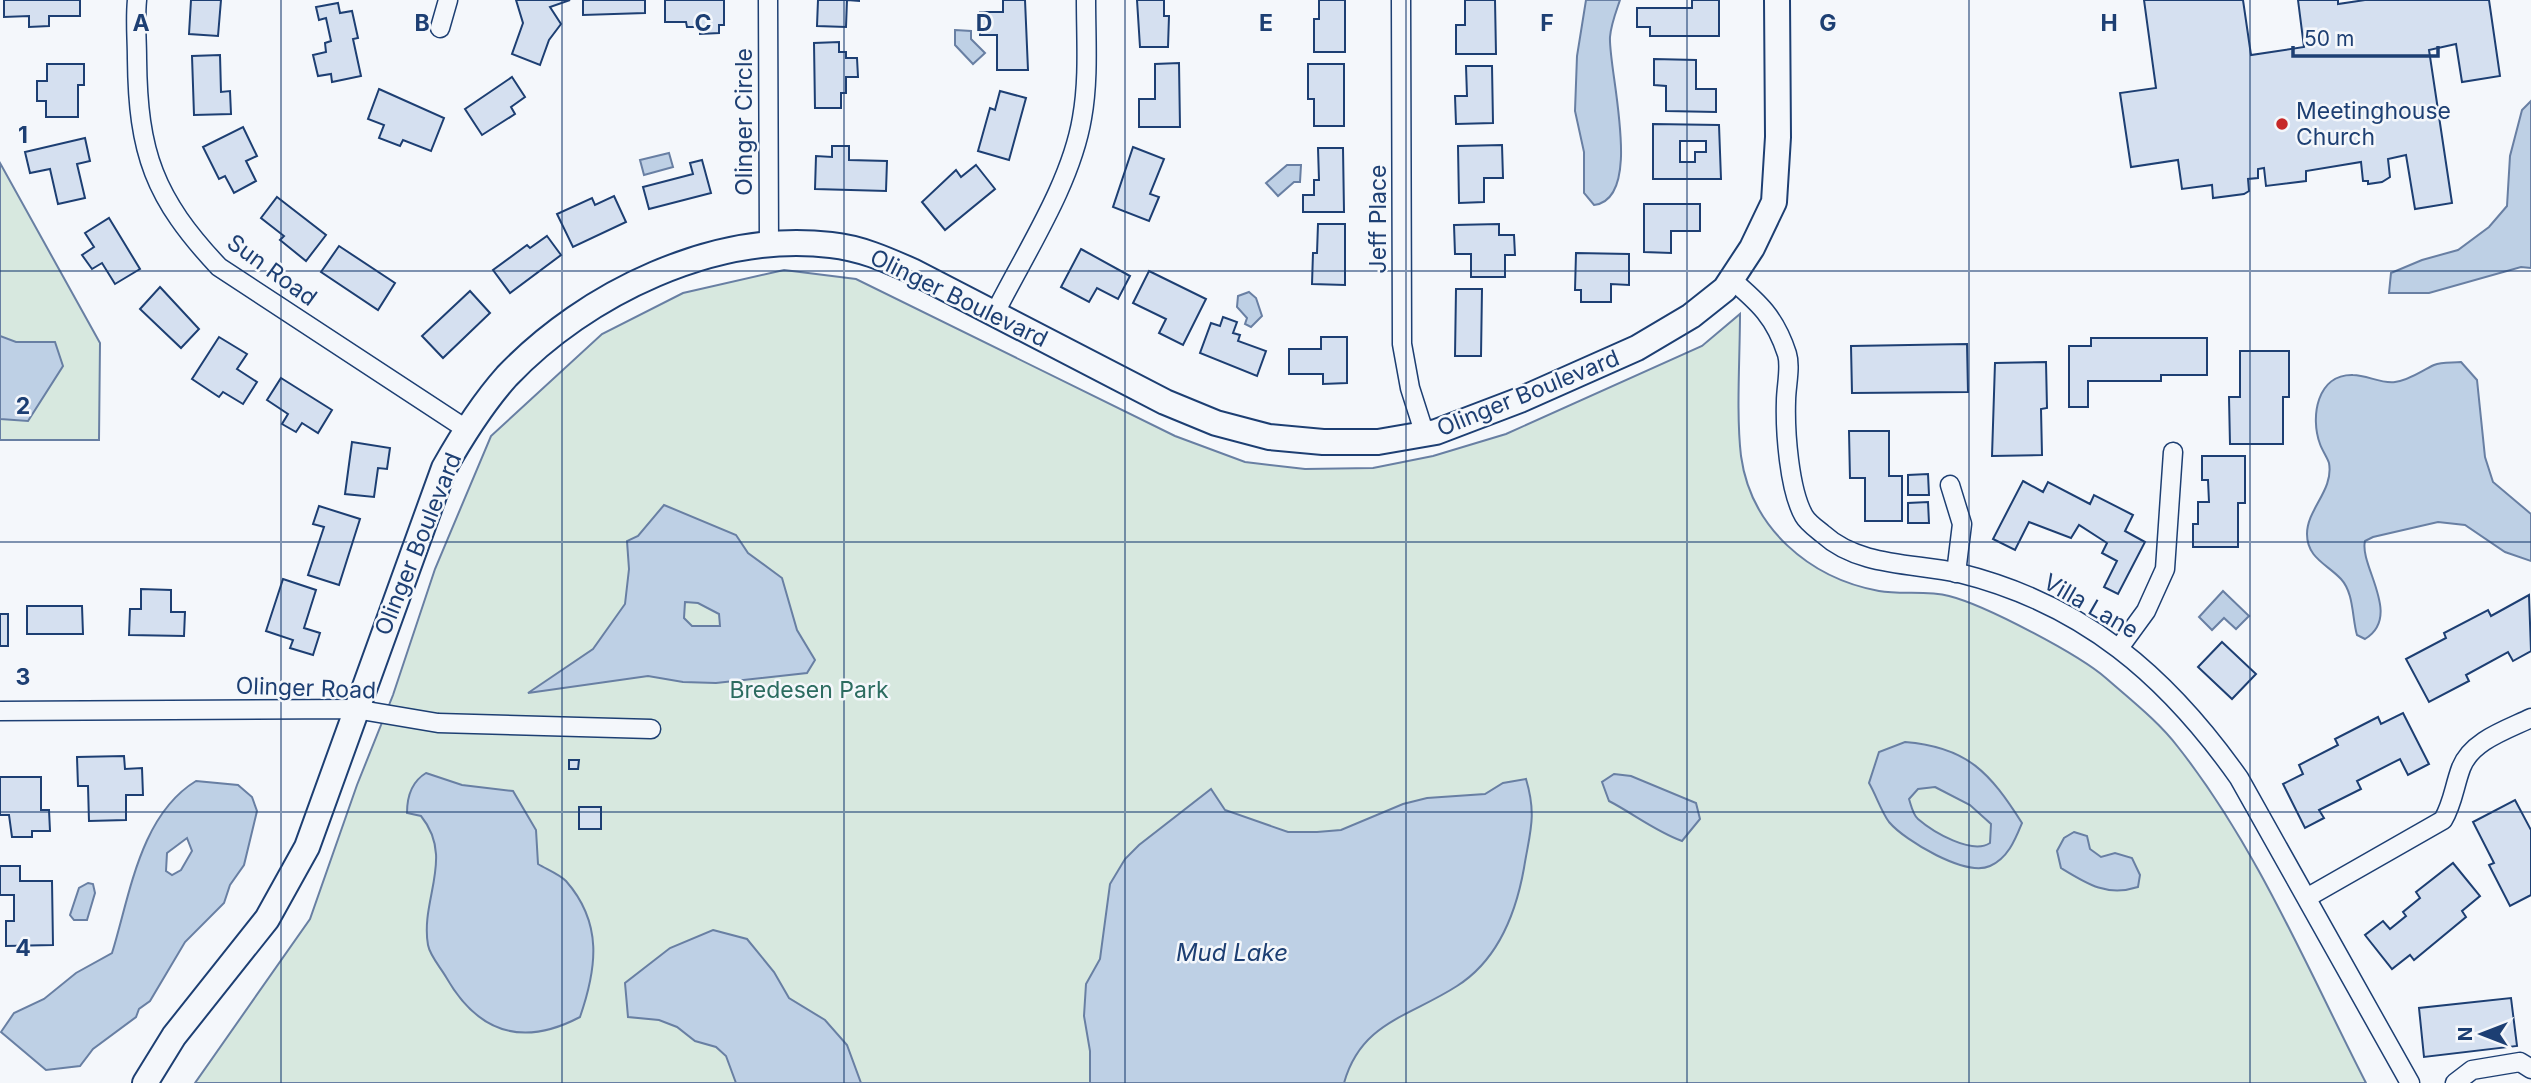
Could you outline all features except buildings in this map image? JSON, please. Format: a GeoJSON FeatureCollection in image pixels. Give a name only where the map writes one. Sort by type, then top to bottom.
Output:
{"type":"FeatureCollection","features":[{"type":"Feature","properties":{"kind":"street","name":"Sun Road"},"geometry":{"type":"LineString","coordinates":[[137,0],[140,126],[156,178],[168,203],[191,238],[219,267],[466,429]]}},
{"type":"Feature","properties":{"kind":"street"},"geometry":{"type":"LineString","coordinates":[[440,28],[448,0]]}},
{"type":"Feature","properties":{"kind":"street","name":"Olinger Circle"},"geometry":{"type":"LineString","coordinates":[[768,0],[769,244]]}},
{"type":"Feature","properties":{"kind":"street"},"geometry":{"type":"LineString","coordinates":[[995,313],[1072,154],[1082,119],[1086,84],[1086,0]]}},
{"type":"Feature","properties":{"kind":"street","name":"Jeff Place"},"geometry":{"type":"LineString","coordinates":[[1401,0],[1402,344],[1410,388],[1425,435]]}},
{"type":"Feature","properties":{"kind":"street","name":"Olinger Boulevard"},"geometry":{"type":"LineString","coordinates":[[145,1083],[174,1036],[267,919],[307,846],[444,468],[466,429],[507,377],[547,339],[593,306],[640,279],[693,260],[769,244],[832,244],[874,253],[1165,402],[1216,423],[1269,437],[1323,442],[1378,442],[1425,435],[1496,410],[1637,348],[1691,316],[1725,289],[1752,248],[1774,202],[1778,137],[1777,0]]}},
{"type":"Feature","properties":{"kind":"street","name":"Villa Lane"},"geometry":{"type":"LineString","coordinates":[[1731,279],[1768,311],[1788,356],[1786,405],[1794,486],[1805,517],[1827,538],[1882,562],[1913,564],[1956,573],[2023,595],[2075,620],[2119,648],[2167,688],[2206,731],[2239,778],[2308,897],[2406,1079]]}},
{"type":"Feature","properties":{"kind":"street"},"geometry":{"type":"LineString","coordinates":[[2119,648],[2146,611],[2165,569],[2173,452]]}},
{"type":"Feature","properties":{"kind":"street"},"geometry":{"type":"LineString","coordinates":[[1950,485],[1962,524],[1956,573]]}},
{"type":"Feature","properties":{"kind":"street","name":"Olinger Road"},"geometry":{"type":"LineString","coordinates":[[0,711],[355,709],[438,723],[651,729]]}},
{"type":"Feature","properties":{"kind":"street"},"geometry":{"type":"LineString","coordinates":[[2308,897],[2443,820],[2453,804],[2461,766],[2473,749],[2531,718]]}},
{"type":"Feature","properties":{"kind":"street"},"geometry":{"type":"LineString","coordinates":[[2452,1083],[2472,1070],[2521,1062],[2531,1069]]}},
{"type":"Feature","properties":{"kind":"green space"},"geometry":{"type":"Polygon","coordinates":[[[0,163],[100,343],[99,440],[0,440],[0,163]]]}},
{"type":"Feature","properties":{"kind":"green space","name":"Bredesen Park"},"geometry":{"type":"Polygon","coordinates":[[[784,270],[856,279],[1175,436],[1245,462],[1305,469],[1373,468],[1433,456],[1506,434],[1702,346],[1740,314],[1738,404],[1741,456],[1747,482],[1757,506],[1771,527],[1807,562],[1829,575],[1879,591],[1949,596],[2008,620],[2094,669],[2144,712],[2178,747],[2233,826],[2280,910],[2366,1083],[195,1083],[310,919],[357,785],[393,695],[435,569],[491,436],[602,334],[683,293],[784,270]]]}},
{"type":"Feature","properties":{"kind":"water"},"geometry":{"type":"Polygon","coordinates":[[[1586,0],[1620,0],[1610,37],[1621,158],[1618,181],[1609,197],[1594,205],[1584,193],[1584,152],[1575,111],[1577,56],[1586,0]]]}},
{"type":"Feature","properties":{"kind":"water"},"geometry":{"type":"Polygon","coordinates":[[[955,30],[971,31],[971,39],[985,53],[973,64],[955,45],[955,30]]]}},
{"type":"Feature","properties":{"kind":"water"},"geometry":{"type":"Polygon","coordinates":[[[2531,101],[2531,268],[2521,267],[2429,293],[2389,293],[2391,273],[2422,260],[2458,250],[2489,227],[2507,206],[2510,156],[2522,110],[2531,101]]]}},
{"type":"Feature","properties":{"kind":"water"},"geometry":{"type":"Polygon","coordinates":[[[669,153],[673,167],[644,175],[640,160],[669,153]]]}},
{"type":"Feature","properties":{"kind":"water"},"geometry":{"type":"Polygon","coordinates":[[[1287,165],[1301,165],[1300,182],[1294,182],[1278,196],[1266,183],[1287,165]]]}},
{"type":"Feature","properties":{"kind":"water"},"geometry":{"type":"Polygon","coordinates":[[[1249,292],[1256,298],[1262,316],[1251,327],[1245,324],[1247,318],[1237,307],[1238,296],[1249,292]]]}},
{"type":"Feature","properties":{"kind":"water"},"geometry":{"type":"Polygon","coordinates":[[[0,336],[16,342],[55,342],[63,366],[28,421],[0,419],[0,336]]]}},
{"type":"Feature","properties":{"kind":"water"},"geometry":{"type":"Polygon","coordinates":[[[2461,362],[2477,380],[2485,457],[2493,482],[2531,514],[2531,561],[2505,552],[2465,525],[2438,522],[2373,537],[2365,541],[2365,551],[2380,604],[2380,618],[2376,629],[2365,639],[2357,635],[2345,585],[2314,555],[2308,542],[2308,525],[2328,482],[2329,473],[2329,463],[2317,433],[2319,399],[2331,382],[2341,377],[2358,375],[2395,382],[2437,364],[2461,362]]]}},
{"type":"Feature","properties":{"kind":"water"},"geometry":{"type":"Polygon","coordinates":[[[664,505],[736,535],[748,553],[782,578],[797,630],[815,660],[807,673],[716,683],[683,682],[648,676],[528,693],[593,649],[625,604],[629,569],[627,541],[638,536],[664,505]],[[685,602],[684,618],[692,626],[720,626],[719,614],[698,603],[685,602]]]}},
{"type":"Feature","properties":{"kind":"water"},"geometry":{"type":"Polygon","coordinates":[[[2223,591],[2249,616],[2236,629],[2224,618],[2212,630],[2199,617],[2223,591]]]}},
{"type":"Feature","properties":{"kind":"water"},"geometry":{"type":"Polygon","coordinates":[[[1905,742],[1927,745],[1961,757],[1975,766],[1999,790],[2022,823],[2006,853],[1990,866],[1966,866],[1936,855],[1897,830],[1886,818],[1869,783],[1879,752],[1905,742]],[[1935,787],[1918,789],[1909,799],[1916,817],[1943,835],[1973,846],[1990,843],[1991,824],[1970,805],[1935,787]]]}},
{"type":"Feature","properties":{"kind":"water"},"geometry":{"type":"Polygon","coordinates":[[[426,773],[462,785],[513,791],[536,830],[538,864],[566,881],[586,913],[591,930],[593,964],[580,1017],[540,1031],[504,1029],[487,1022],[472,1011],[436,962],[428,945],[427,928],[436,863],[435,847],[431,832],[421,816],[407,813],[411,790],[426,773]]]}},
{"type":"Feature","properties":{"kind":"water"},"geometry":{"type":"Polygon","coordinates":[[[1614,774],[1631,776],[1696,803],[1700,819],[1682,841],[1663,832],[1609,801],[1602,782],[1614,774]]]}},
{"type":"Feature","properties":{"kind":"water","name":"Mud Lake"},"geometry":{"type":"Polygon","coordinates":[[[1526,779],[1532,814],[1530,833],[1521,885],[1503,934],[1484,963],[1471,975],[1439,997],[1389,1023],[1362,1046],[1344,1083],[1090,1083],[1090,1051],[1084,1016],[1086,984],[1100,959],[1110,884],[1125,859],[1139,845],[1211,789],[1225,810],[1288,832],[1317,832],[1341,830],[1403,804],[1427,798],[1485,794],[1503,783],[1526,779]]]}},
{"type":"Feature","properties":{"kind":"water"},"geometry":{"type":"Polygon","coordinates":[[[196,781],[238,785],[252,797],[257,811],[244,865],[230,885],[224,903],[185,942],[150,1001],[139,1009],[136,1017],[93,1049],[80,1066],[46,1070],[1,1032],[14,1013],[44,999],[76,973],[112,953],[140,858],[162,814],[177,796],[196,781]],[[187,838],[167,853],[166,871],[172,875],[181,870],[192,851],[187,838]]]}},
{"type":"Feature","properties":{"kind":"water"},"geometry":{"type":"Polygon","coordinates":[[[2074,832],[2087,836],[2090,849],[2101,857],[2115,853],[2132,858],[2140,875],[2138,887],[2107,890],[2089,884],[2061,868],[2057,851],[2064,838],[2074,832]]]}},
{"type":"Feature","properties":{"kind":"water"},"geometry":{"type":"Polygon","coordinates":[[[88,883],[93,884],[95,893],[87,920],[74,920],[70,915],[79,888],[88,883]]]}},
{"type":"Feature","properties":{"kind":"water"},"geometry":{"type":"Polygon","coordinates":[[[713,930],[747,939],[774,972],[789,998],[825,1020],[847,1045],[861,1083],[736,1083],[726,1056],[716,1047],[695,1041],[677,1027],[659,1020],[628,1017],[625,983],[670,948],[713,930]]]}},
{"type":"Feature","properties":{"kind":"place","name":"Meetinghouse Church"},"geometry":{"type":"Point","coordinates":[2282,124]}}]}
